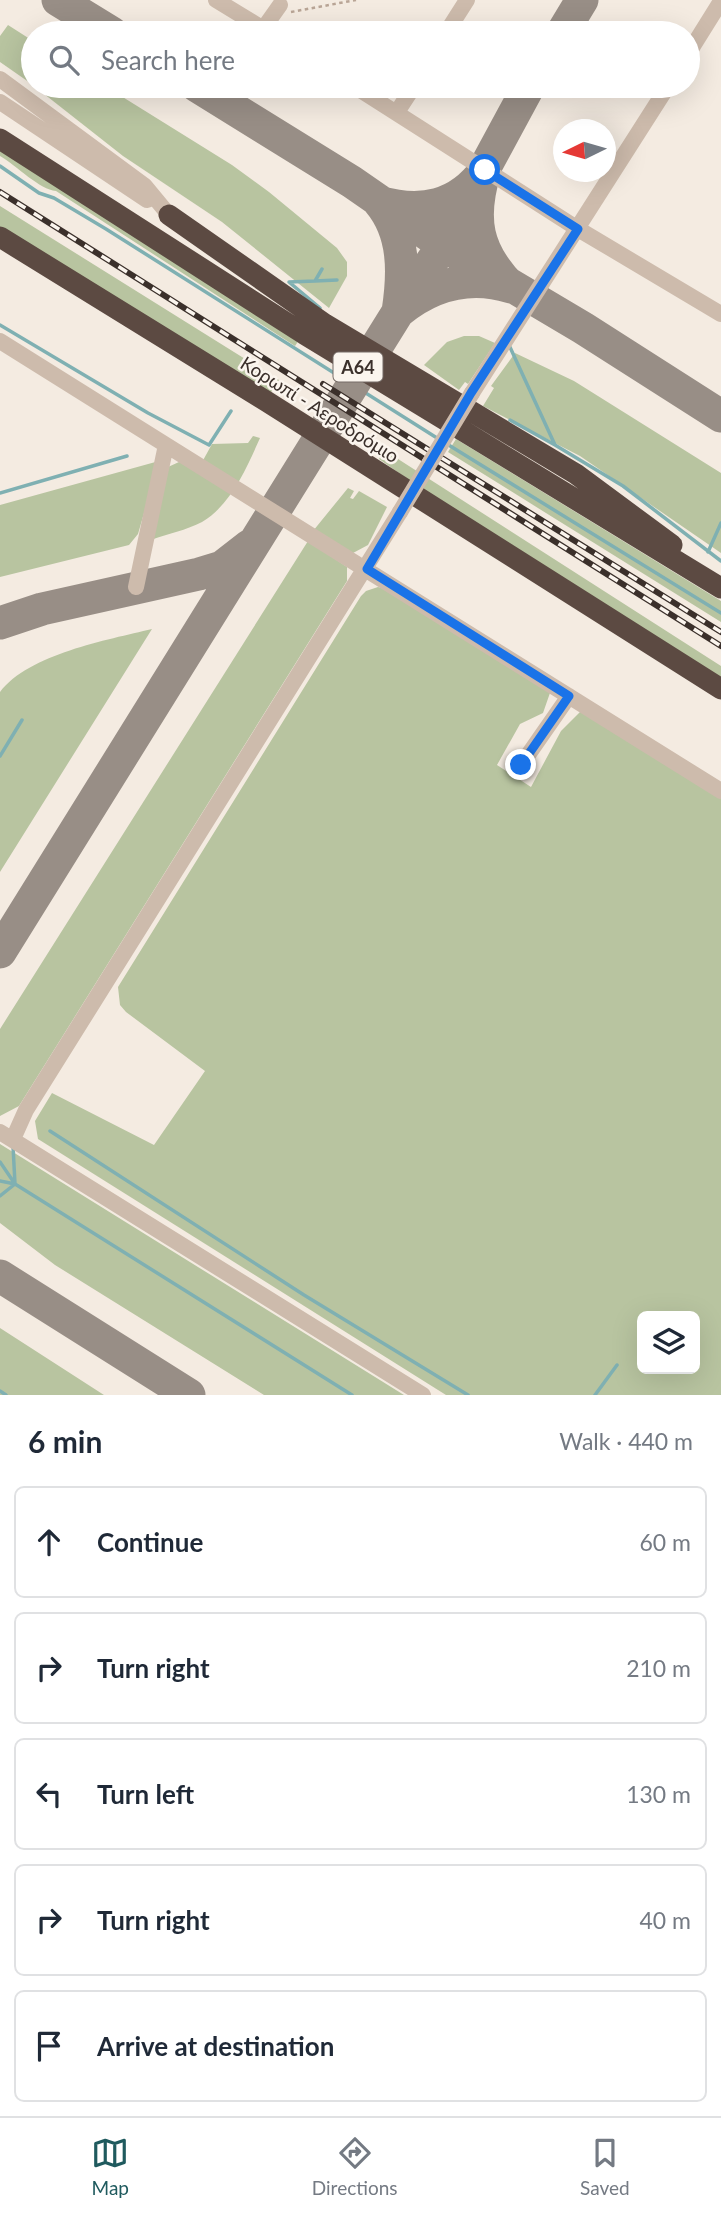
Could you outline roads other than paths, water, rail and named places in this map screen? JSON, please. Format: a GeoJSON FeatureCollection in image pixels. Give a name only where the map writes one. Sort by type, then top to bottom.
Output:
{"type":"FeatureCollection","features":[{"type":"Feature","properties":{"kind":"highway","name":"Α64"},"geometry":{"type":"LineString","coordinates":[[0,139],[304,334],[721,585]]}},
{"type":"Feature","properties":{"kind":"highway"},"geometry":{"type":"LineString","coordinates":[[169,215],[325,324],[576,474],[721,585]]}},
{"type":"Feature","properties":{"kind":"highway","name":"Κορωπί - Αεροδρόμιο"},"geometry":{"type":"LineString","coordinates":[[0,237],[266,401],[721,689]]}},
{"type":"Feature","properties":{"kind":"street"},"geometry":{"type":"LineString","coordinates":[[216,0],[250,21]]}},
{"type":"Feature","properties":{"kind":"street"},"geometry":{"type":"LineString","coordinates":[[454,21],[467,0]]}},
{"type":"Feature","properties":{"kind":"street"},"geometry":{"type":"LineString","coordinates":[[700,35],[721,1]]}},
{"type":"Feature","properties":{"kind":"street"},"geometry":{"type":"LineString","coordinates":[[275,21],[286,8]]}},
{"type":"Feature","properties":{"kind":"street"},"geometry":{"type":"LineString","coordinates":[[0,79],[21,94]]}},
{"type":"Feature","properties":{"kind":"street"},"geometry":{"type":"LineString","coordinates":[[26,98],[145,186],[169,215]]}},
{"type":"Feature","properties":{"kind":"street"},"geometry":{"type":"LineString","coordinates":[[374,98],[578,229],[719,308]]}},
{"type":"Feature","properties":{"kind":"street"},"geometry":{"type":"LineString","coordinates":[[397,112],[406,98]]}},
{"type":"Feature","properties":{"kind":"street"},"geometry":{"type":"LineString","coordinates":[[423,1395],[6,1136],[26,1110],[367,569],[471,393],[660,98]]}},
{"type":"Feature","properties":{"kind":"street"},"geometry":{"type":"LineString","coordinates":[[0,102],[169,215]]}},
{"type":"Feature","properties":{"kind":"street"},"geometry":{"type":"LineString","coordinates":[[0,341],[721,792]]}},
{"type":"Feature","properties":{"kind":"street"},"geometry":{"type":"LineString","coordinates":[[136,587],[166,445]]}},
{"type":"Feature","properties":{"kind":"street"},"geometry":{"type":"LineString","coordinates":[[521,765],[569,696]]}},
{"type":"Feature","properties":{"kind":"waterway"},"geometry":{"type":"LineString","coordinates":[[0,166],[39,193],[54,198],[106,229],[437,438]]}},
{"type":"Feature","properties":{"kind":"waterway"},"geometry":{"type":"LineString","coordinates":[[322,269],[315,281],[337,280]]}},
{"type":"Feature","properties":{"kind":"waterway"},"geometry":{"type":"LineString","coordinates":[[315,281],[289,282],[320,308]]}},
{"type":"Feature","properties":{"kind":"waterway"},"geometry":{"type":"LineString","coordinates":[[0,325],[148,413],[209,445],[231,411]]}},
{"type":"Feature","properties":{"kind":"waterway"},"geometry":{"type":"LineString","coordinates":[[509,345],[555,445],[510,420]]}},
{"type":"Feature","properties":{"kind":"waterway"},"geometry":{"type":"LineString","coordinates":[[447,444],[721,613]]}},
{"type":"Feature","properties":{"kind":"waterway"},"geometry":{"type":"LineString","coordinates":[[555,445],[623,486],[721,561]]}},
{"type":"Feature","properties":{"kind":"waterway"},"geometry":{"type":"LineString","coordinates":[[0,493],[127,456]]}},
{"type":"Feature","properties":{"kind":"waterway"},"geometry":{"type":"LineString","coordinates":[[708,552],[721,523]]}},
{"type":"Feature","properties":{"kind":"waterway"},"geometry":{"type":"LineString","coordinates":[[0,756],[22,720]]}},
{"type":"Feature","properties":{"kind":"waterway"},"geometry":{"type":"LineString","coordinates":[[50,1131],[304,1295],[468,1395]]}},
{"type":"Feature","properties":{"kind":"waterway"},"geometry":{"type":"LineString","coordinates":[[0,1162],[15,1184],[13,1146]]}},
{"type":"Feature","properties":{"kind":"waterway"},"geometry":{"type":"LineString","coordinates":[[0,1181],[15,1184]]}},
{"type":"Feature","properties":{"kind":"waterway"},"geometry":{"type":"LineString","coordinates":[[0,1196],[15,1184],[352,1395]]}},
{"type":"Feature","properties":{"kind":"waterway"},"geometry":{"type":"LineString","coordinates":[[595,1395],[617,1365]]}},
{"type":"Feature","properties":{"kind":"waterway"},"geometry":{"type":"LineString","coordinates":[[0,1391],[6,1395]]}},
{"type":"Feature","properties":{"kind":"railway"},"geometry":{"type":"LineString","coordinates":[[0,192],[721,646]]}},
{"type":"Feature","properties":{"kind":"railway"},"geometry":{"type":"LineString","coordinates":[[323,384],[721,632]]}}]}
